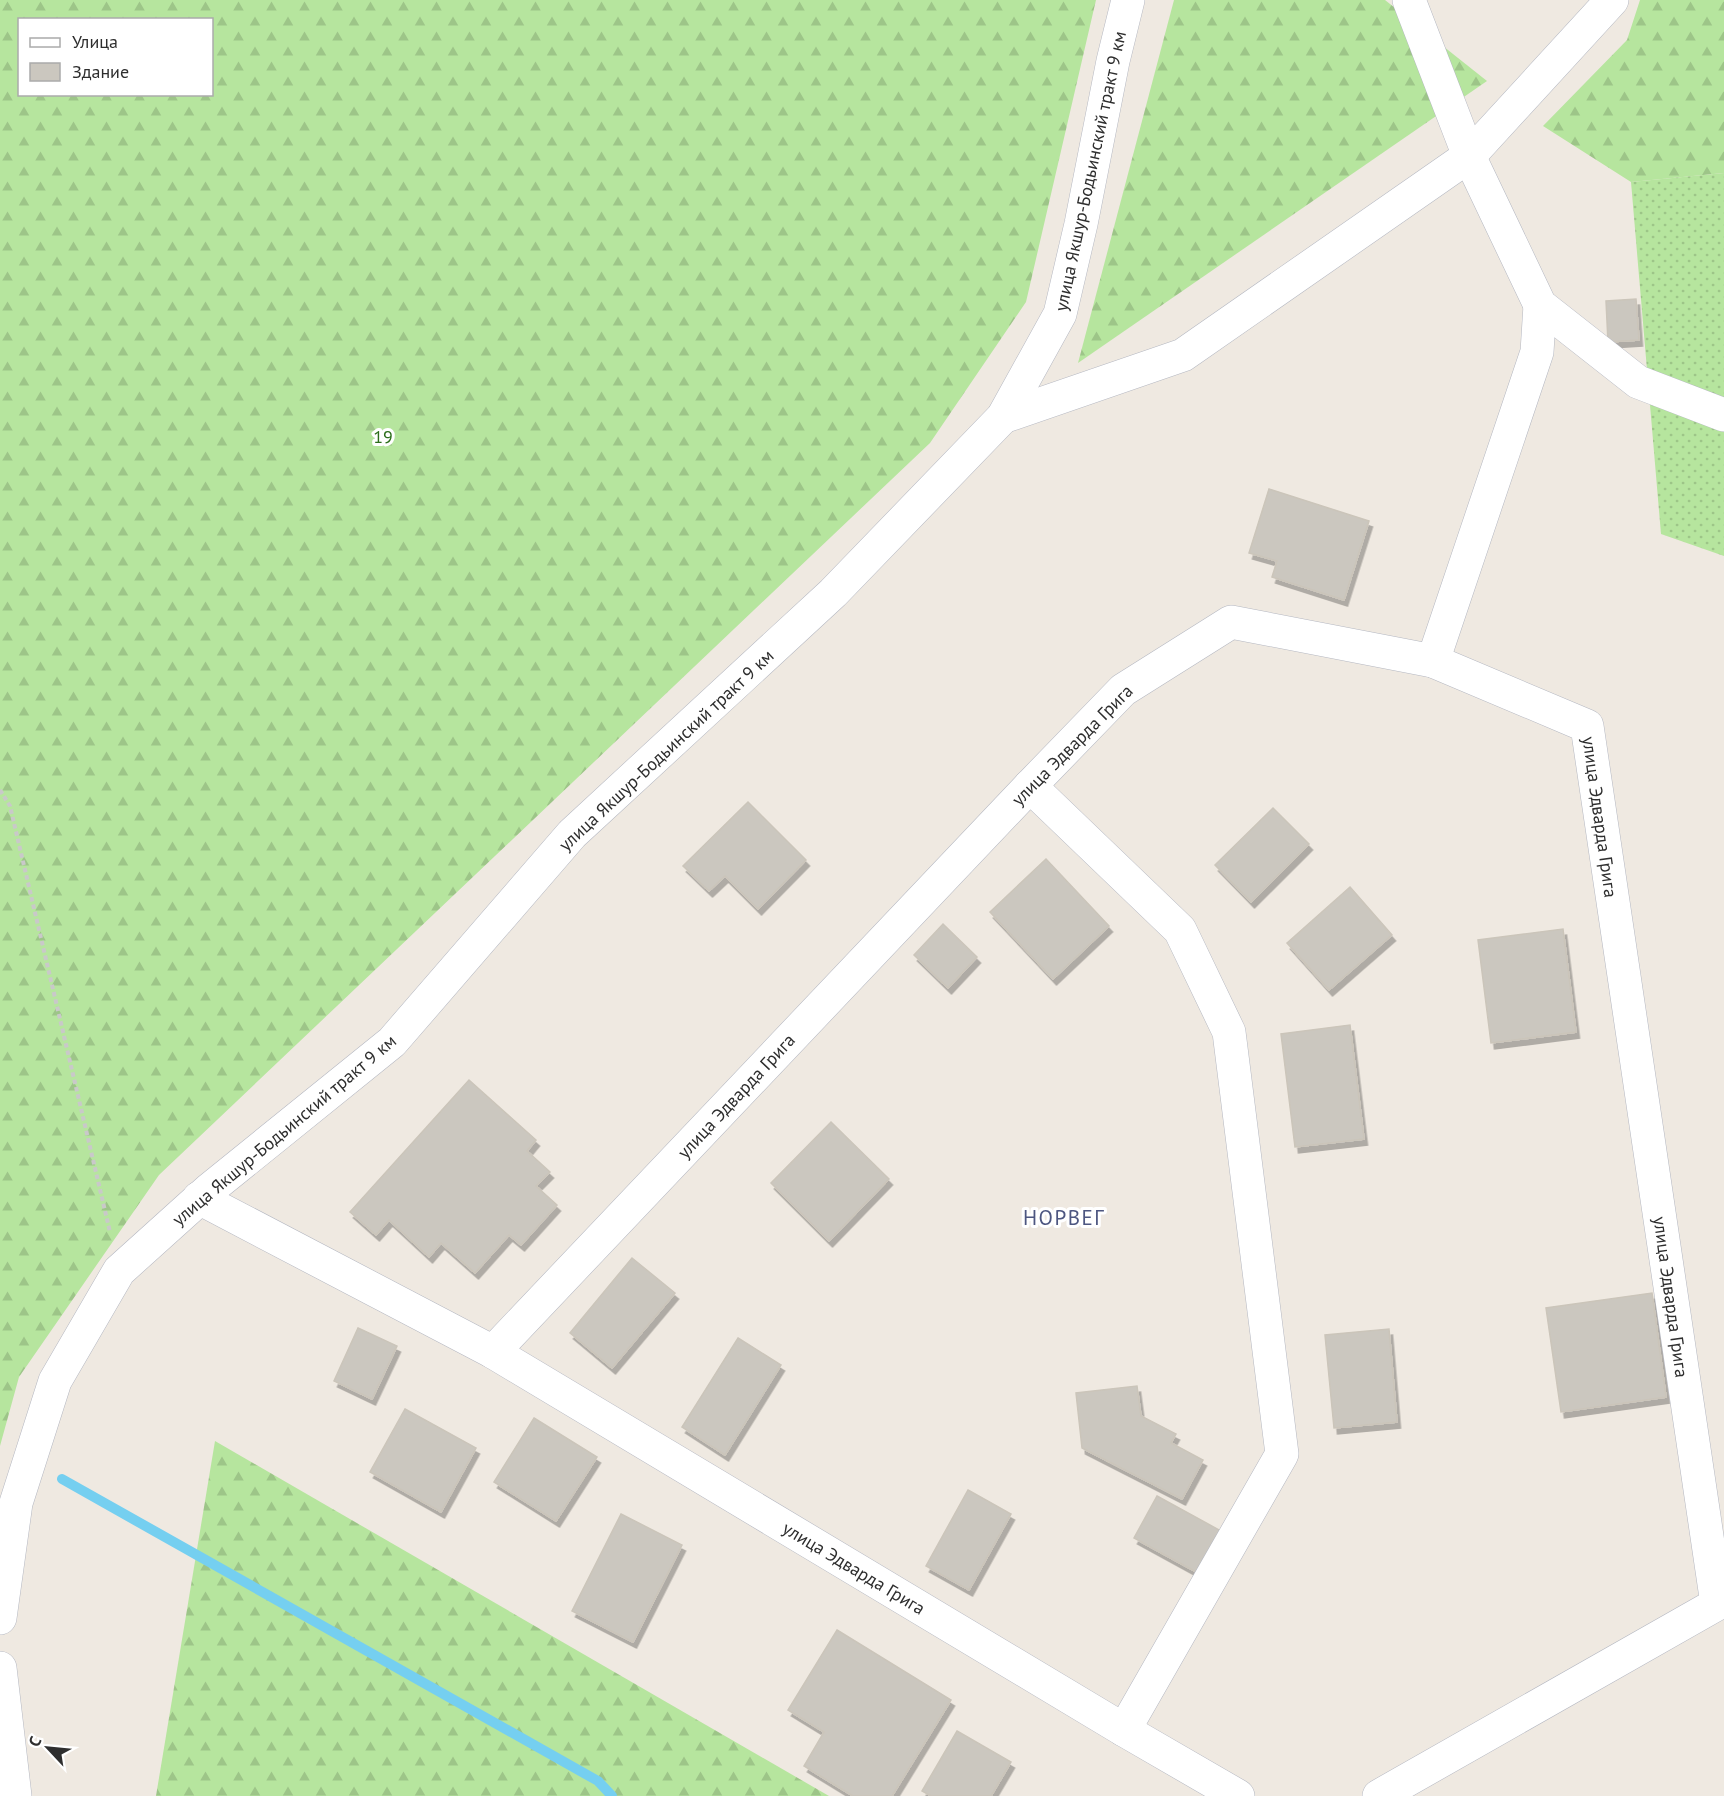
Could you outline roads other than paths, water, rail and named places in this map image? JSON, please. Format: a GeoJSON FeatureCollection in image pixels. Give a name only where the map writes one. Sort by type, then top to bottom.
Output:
{"type":"FeatureCollection","features":[{"type":"Feature","properties":{"kind":"street","name":"улица Якшур-Бодьинский тракт 9 км"},"geometry":{"type":"LineString","coordinates":[[0,1618],[16,1503],[55,1381],[119,1271],[199,1198],[392,1042],[572,834],[833,593],[1003,417],[1060,314],[1128,0]]}},
{"type":"Feature","properties":{"kind":"street"},"geometry":{"type":"LineString","coordinates":[[1409,0],[1469,156],[1540,305],[1638,382],[1724,416]]}},
{"type":"Feature","properties":{"kind":"street"},"geometry":{"type":"LineString","coordinates":[[1003,417],[1183,355],[1469,156],[1612,0]]}},
{"type":"Feature","properties":{"kind":"street"},"geometry":{"type":"LineString","coordinates":[[1433,661],[1537,352],[1540,305]]}},
{"type":"Feature","properties":{"kind":"street","name":"улица Эдварда Грига"},"geometry":{"type":"LineString","coordinates":[[1238,1796],[493,1352],[1123,690],[1231,622],[1433,661],[1587,726],[1717,1604],[1379,1796]]}},
{"type":"Feature","properties":{"kind":"street"},"geometry":{"type":"LineString","coordinates":[[1030,786],[1180,930],[1229,1032],[1282,1454],[1124,1730]]}},
{"type":"Feature","properties":{"kind":"street"},"geometry":{"type":"LineString","coordinates":[[199,1198],[493,1352]]}},
{"type":"Feature","properties":{"kind":"street"},"geometry":{"type":"LineString","coordinates":[[0,1668],[15,1796]]}},
{"type":"Feature","properties":{"kind":"waterway"},"geometry":{"type":"LineString","coordinates":[[62,1479],[598,1781],[612,1796]]}},
{"type":"Feature","properties":{"kind":"district","name":"НОРВЕГ"},"geometry":{"type":"Point","coordinates":[1064,1217]}},
{"type":"Feature","properties":{"kind":"park label","name":"19"},"geometry":{"type":"Point","coordinates":[383,436]}}]}
